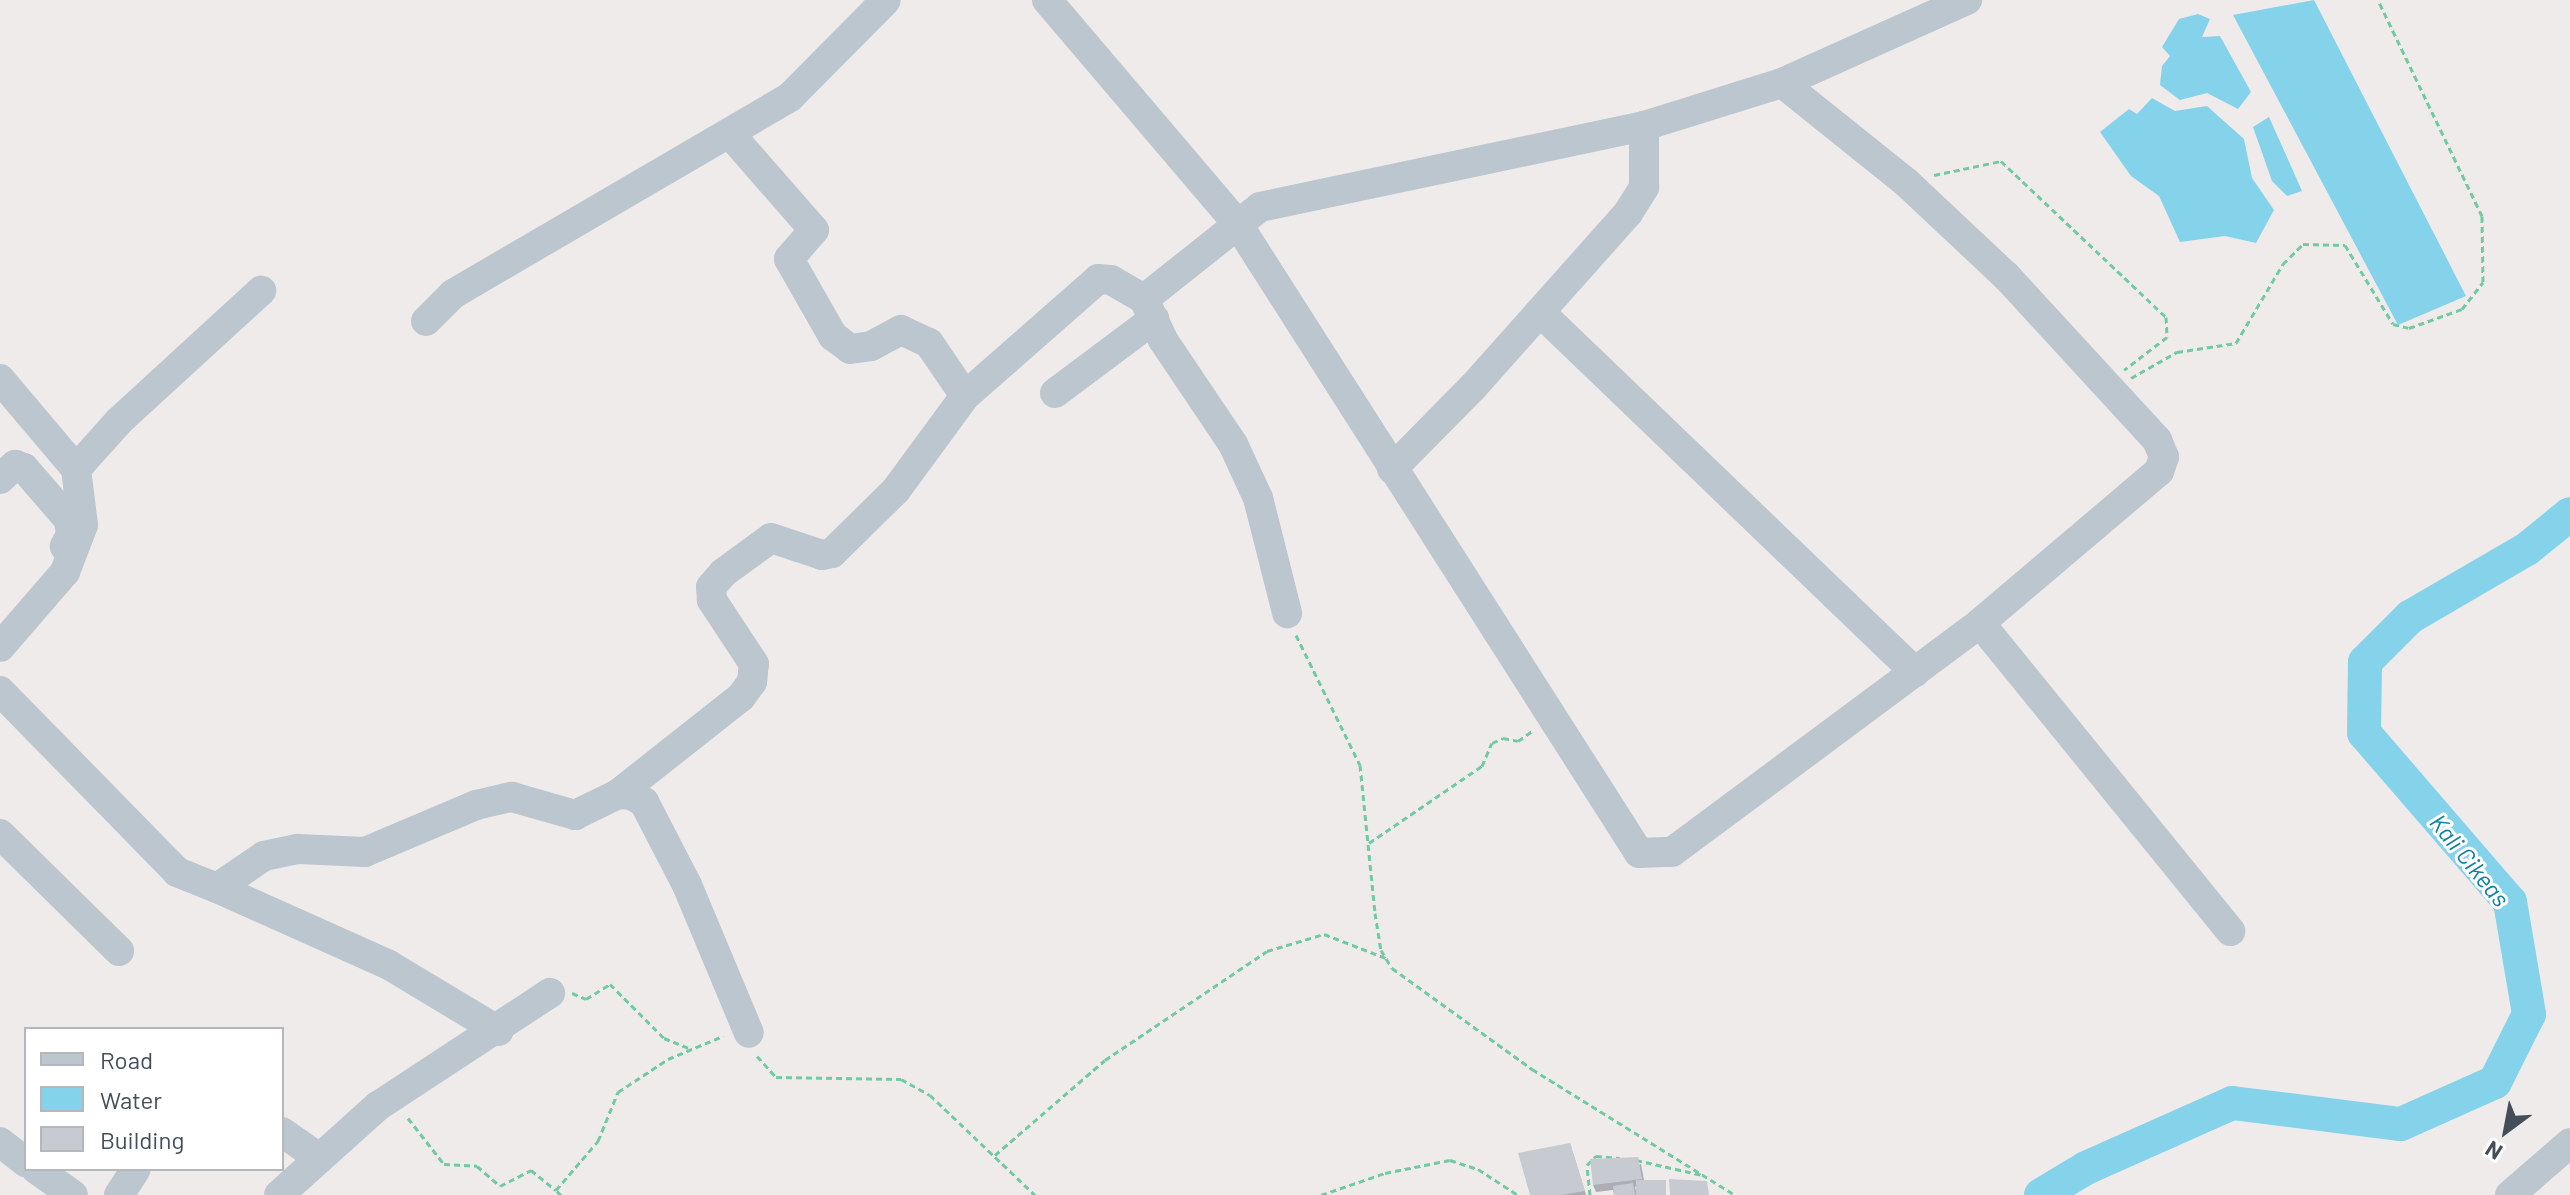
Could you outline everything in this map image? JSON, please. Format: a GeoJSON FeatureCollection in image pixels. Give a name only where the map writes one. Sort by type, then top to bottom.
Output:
{"type":"FeatureCollection","features":[{"type":"Feature","properties":{"kind":"street"},"geometry":{"type":"LineString","coordinates":[[426,321],[453,294],[731,135],[790,97],[886,0]]}},
{"type":"Feature","properties":{"kind":"street"},"geometry":{"type":"LineString","coordinates":[[1047,0],[1237,223],[1549,719],[1627,841],[1639,853],[1672,852],[1980,623],[2159,471],[2164,457],[2157,440],[2007,277],[1907,183],[1782,83]]}},
{"type":"Feature","properties":{"kind":"street"},"geometry":{"type":"LineString","coordinates":[[1055,393],[1251,212],[1281,201],[1644,126],[1782,83],[1967,0]]}},
{"type":"Feature","properties":{"kind":"street"},"geometry":{"type":"LineString","coordinates":[[1392,469],[1540,312],[1628,213],[1644,187],[1644,126]]}},
{"type":"Feature","properties":{"kind":"street"},"geometry":{"type":"LineString","coordinates":[[731,135],[814,230],[789,259],[833,336],[850,349],[871,346],[901,330],[929,343],[965,396]]}},
{"type":"Feature","properties":{"kind":"street"},"geometry":{"type":"LineString","coordinates":[[217,888],[264,856],[298,849],[365,852],[476,805],[512,797],[575,815],[618,794],[741,697],[752,682],[754,664],[712,600],[711,587],[723,573],[771,538],[822,555],[832,553],[896,490],[965,396],[1098,279],[1111,280],[1149,309],[1233,444],[1258,498],[1287,613]]}},
{"type":"Feature","properties":{"kind":"street"},"geometry":{"type":"LineString","coordinates":[[76,469],[159,383],[261,291]]}},
{"type":"Feature","properties":{"kind":"street"},"geometry":{"type":"LineString","coordinates":[[1540,312],[1915,672]]}},
{"type":"Feature","properties":{"kind":"street"},"geometry":{"type":"LineString","coordinates":[[0,379],[76,469],[83,525],[77,551],[0,647]]}},
{"type":"Feature","properties":{"kind":"street"},"geometry":{"type":"LineString","coordinates":[[0,479],[15,465],[24,468],[69,520],[71,535],[60,554],[0,615]]}},
{"type":"Feature","properties":{"kind":"street"},"geometry":{"type":"LineString","coordinates":[[1980,623],[2230,931]]}},
{"type":"Feature","properties":{"kind":"street"},"geometry":{"type":"LineString","coordinates":[[0,691],[177,872],[389,965],[499,1031]]}},
{"type":"Feature","properties":{"kind":"street"},"geometry":{"type":"LineString","coordinates":[[618,794],[644,802],[687,885],[749,1033]]}},
{"type":"Feature","properties":{"kind":"street"},"geometry":{"type":"LineString","coordinates":[[0,834],[119,951]]}},
{"type":"Feature","properties":{"kind":"street"},"geometry":{"type":"LineString","coordinates":[[279,1195],[391,1096],[431,1067],[499,1031],[550,993]]}},
{"type":"Feature","properties":{"kind":"street"},"geometry":{"type":"LineString","coordinates":[[284,1133],[319,1158]]}},
{"type":"Feature","properties":{"kind":"street"},"geometry":{"type":"LineString","coordinates":[[0,1142],[24,1160]]}},
{"type":"Feature","properties":{"kind":"street"},"geometry":{"type":"LineString","coordinates":[[2510,1195],[2570,1143]]}},
{"type":"Feature","properties":{"kind":"street"},"geometry":{"type":"LineString","coordinates":[[39,1171],[73,1195]]}},
{"type":"Feature","properties":{"kind":"street"},"geometry":{"type":"LineString","coordinates":[[119,1195],[135,1171]]}},
{"type":"Feature","properties":{"kind":"path"},"geometry":{"type":"LineString","coordinates":[[2109,386],[2177,352],[2236,343],[2283,264],[2303,244],[2345,245],[2393,324],[2409,328],[2462,309],[2483,282],[2482,216],[2378,0]]}},
{"type":"Feature","properties":{"kind":"path"},"geometry":{"type":"LineString","coordinates":[[1907,183],[2001,161],[2166,317],[2167,337],[2109,386]]}},
{"type":"Feature","properties":{"kind":"path"},"geometry":{"type":"LineString","coordinates":[[1287,613],[1360,765],[1375,913],[1386,958],[1402,977],[1532,1069],[1735,1195]]}},
{"type":"Feature","properties":{"kind":"path"},"geometry":{"type":"LineString","coordinates":[[1369,843],[1482,766],[1492,743],[1503,738],[1518,741],[1549,719]]}},
{"type":"Feature","properties":{"kind":"path"},"geometry":{"type":"LineString","coordinates":[[995,1155],[1105,1060],[1129,1049],[1267,951],[1324,934],[1386,958]]}},
{"type":"Feature","properties":{"kind":"path"},"geometry":{"type":"LineString","coordinates":[[550,993],[565,990],[586,999],[610,984],[664,1038],[691,1049]]}},
{"type":"Feature","properties":{"kind":"path"},"geometry":{"type":"LineString","coordinates":[[556,1190],[598,1141],[618,1092],[691,1049],[726,1035],[749,1033],[760,1064],[776,1077],[901,1079],[930,1095],[1035,1195]]}},
{"type":"Feature","properties":{"kind":"path"},"geometry":{"type":"LineString","coordinates":[[391,1096],[444,1164],[477,1166],[500,1186],[531,1170],[561,1195]]}},
{"type":"Feature","properties":{"kind":"path"},"geometry":{"type":"LineString","coordinates":[[1590,1195],[1587,1165],[1596,1156],[1705,1175]]}},
{"type":"Feature","properties":{"kind":"path"},"geometry":{"type":"LineString","coordinates":[[1321,1195],[1385,1173],[1450,1160],[1478,1169],[1518,1195]]}},
{"type":"Feature","properties":{"kind":"water"},"geometry":{"type":"Polygon","coordinates":[[[2314,0],[2466,296],[2398,325],[2233,15],[2314,0]]]}},
{"type":"Feature","properties":{"kind":"water"},"geometry":{"type":"Polygon","coordinates":[[[2198,14],[2210,19],[2202,37],[2220,36],[2251,92],[2238,109],[2207,93],[2180,100],[2160,85],[2162,66],[2170,56],[2162,47],[2179,19],[2198,14]]]}},
{"type":"Feature","properties":{"kind":"water"},"geometry":{"type":"Polygon","coordinates":[[[2152,98],[2175,111],[2207,106],[2244,139],[2252,178],[2274,210],[2256,243],[2225,236],[2180,242],[2159,196],[2131,176],[2100,132],[2129,109],[2137,114],[2152,98]]]}},
{"type":"Feature","properties":{"kind":"water"},"geometry":{"type":"Polygon","coordinates":[[[2269,117],[2302,191],[2287,196],[2272,181],[2253,127],[2269,117]]]}},
{"type":"Feature","properties":{"kind":"building"},"geometry":{"type":"Polygon","coordinates":[[[1570,1143],[1585,1191],[1530,1195],[1518,1153],[1570,1143]]]}},
{"type":"Feature","properties":{"kind":"building"},"geometry":{"type":"Polygon","coordinates":[[[1638,1157],[1642,1179],[1593,1185],[1590,1159],[1638,1157]]]}},
{"type":"Feature","properties":{"kind":"building"},"geometry":{"type":"Polygon","coordinates":[[[1669,1179],[1707,1181],[1709,1195],[1670,1195],[1669,1179]]]}},
{"type":"Feature","properties":{"kind":"building"},"geometry":{"type":"Polygon","coordinates":[[[1636,1180],[1666,1180],[1666,1195],[1636,1195],[1636,1180]]]}},
{"type":"Feature","properties":{"kind":"building"},"geometry":{"type":"Polygon","coordinates":[[[1633,1183],[1635,1195],[1614,1195],[1613,1186],[1633,1183]]]}},
{"type":"Feature","properties":{"kind":"waterway","name":"Kali Cikeas"},"geometry":{"type":"LineString","coordinates":[[2041,1195],[2086,1168],[2232,1103],[2401,1124],[2495,1082],[2529,1014],[2510,902],[2364,733],[2365,662],[2410,617],[2527,549],[2570,514]]}}]}
